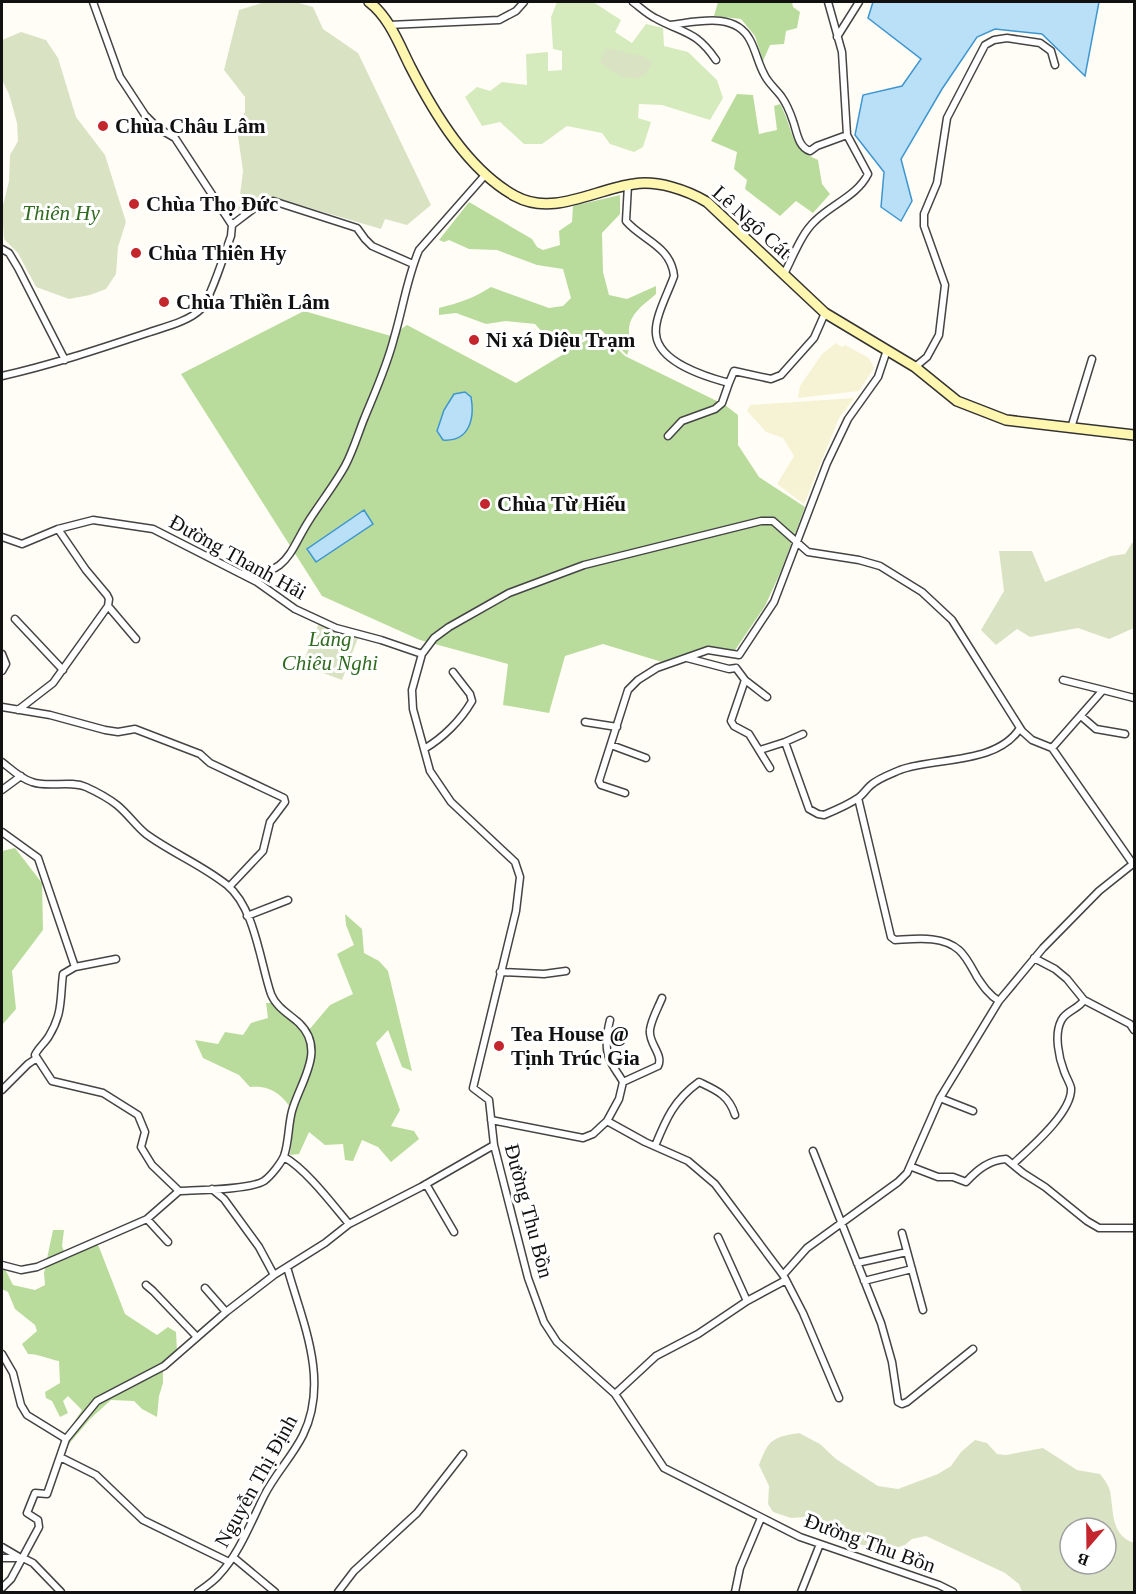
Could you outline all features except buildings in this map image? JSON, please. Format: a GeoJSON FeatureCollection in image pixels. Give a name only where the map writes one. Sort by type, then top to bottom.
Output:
{"type":"FeatureCollection","features":[{"type":"Feature","properties":{"kind":"street"},"geometry":{"type":"LineString","coordinates":[[93,2],[120,77],[145,115],[158,128],[175,138],[232,225]]}},
{"type":"Feature","properties":{"kind":"street","name":"Lê Ngô Cát"},"geometry":{"type":"LineString","coordinates":[[369,2],[378,8],[389,25],[442,123],[486,174],[514,196],[529,202],[555,203],[634,183],[671,186],[695,195],[707,202],[825,313],[888,349],[915,367],[957,401],[1006,420],[1134,435]]}},
{"type":"Feature","properties":{"kind":"street"},"geometry":{"type":"LineString","coordinates":[[389,25],[500,20],[516,11],[524,2]]}},
{"type":"Feature","properties":{"kind":"street"},"geometry":{"type":"LineString","coordinates":[[633,2],[655,18],[696,36],[706,45],[716,60]]}},
{"type":"Feature","properties":{"kind":"street"},"geometry":{"type":"LineString","coordinates":[[784,274],[805,234],[815,221],[851,194],[868,176],[868,171],[846,135],[844,71],[828,2]]}},
{"type":"Feature","properties":{"kind":"street"},"geometry":{"type":"LineString","coordinates":[[837,37],[859,2]]}},
{"type":"Feature","properties":{"kind":"street"},"geometry":{"type":"LineString","coordinates":[[670,25],[705,21],[722,21],[738,25],[744,29],[751,41],[764,75],[788,108],[805,149],[810,151],[846,135]]}},
{"type":"Feature","properties":{"kind":"street"},"geometry":{"type":"LineString","coordinates":[[915,367],[927,357],[939,336],[945,285],[924,214],[937,183],[945,125],[954,101],[985,45],[994,40],[1007,38],[1040,43],[1051,51],[1055,65]]}},
{"type":"Feature","properties":{"kind":"street"},"geometry":{"type":"LineString","coordinates":[[241,574],[253,574],[274,568],[286,560],[302,531],[345,466],[375,394],[394,338],[413,264],[419,250],[486,174]]}},
{"type":"Feature","properties":{"kind":"street"},"geometry":{"type":"LineString","coordinates":[[628,185],[626,221],[649,238],[667,256],[674,271],[657,324],[656,334],[660,344],[670,357],[685,369],[729,383]]}},
{"type":"Feature","properties":{"kind":"street"},"geometry":{"type":"LineString","coordinates":[[2,376],[65,360],[175,323],[200,310],[223,259],[232,225],[257,206],[273,201],[357,228],[372,246],[413,264]]}},
{"type":"Feature","properties":{"kind":"street"},"geometry":{"type":"LineString","coordinates":[[2,249],[9,253],[18,267],[65,360]]}},
{"type":"Feature","properties":{"kind":"street"},"geometry":{"type":"LineString","coordinates":[[668,436],[682,422],[716,409],[722,403],[734,371],[771,379],[781,375],[814,338],[825,313]]}},
{"type":"Feature","properties":{"kind":"street"},"geometry":{"type":"LineString","coordinates":[[767,698],[745,680],[736,668],[739,655],[774,602],[813,496],[848,419],[878,376],[888,349]]}},
{"type":"Feature","properties":{"kind":"street"},"geometry":{"type":"LineString","coordinates":[[1071,428],[1092,359]]}},
{"type":"Feature","properties":{"kind":"street","name":"Đường Thanh Hải"},"geometry":{"type":"LineString","coordinates":[[2,537],[22,544],[58,529],[93,519],[153,529],[257,582],[295,609],[336,628],[422,654]]}},
{"type":"Feature","properties":{"kind":"street"},"geometry":{"type":"LineString","coordinates":[[422,654],[434,638],[448,627],[509,593],[584,566],[761,521],[773,521],[808,552],[859,560],[880,566],[922,592],[952,620],[1020,728],[1032,740],[1052,748],[1134,864],[1099,891],[1034,958],[999,1001],[940,1098],[912,1167],[898,1182],[807,1248],[785,1277],[698,1334],[657,1356],[615,1394]]}},
{"type":"Feature","properties":{"kind":"street"},"geometry":{"type":"LineString","coordinates":[[18,710],[44,691],[63,670],[108,606],[110,599],[86,570],[58,529]]}},
{"type":"Feature","properties":{"kind":"street"},"geometry":{"type":"LineString","coordinates":[[108,606],[136,639]]}},
{"type":"Feature","properties":{"kind":"street"},"geometry":{"type":"LineString","coordinates":[[15,619],[63,670]]}},
{"type":"Feature","properties":{"kind":"street"},"geometry":{"type":"LineString","coordinates":[[625,793],[601,785],[599,781],[628,690],[638,680],[657,668],[708,651],[739,655]]}},
{"type":"Feature","properties":{"kind":"street"},"geometry":{"type":"LineString","coordinates":[[2,654],[6,664],[2,671]]}},
{"type":"Feature","properties":{"kind":"street","name":"Đường Thu Bồn"},"geometry":{"type":"LineString","coordinates":[[422,654],[412,690],[413,709],[430,771],[451,802],[515,862],[520,877],[516,911],[473,1088],[489,1100],[494,1145],[528,1278],[544,1322],[557,1342],[615,1394],[664,1468],[800,1537],[939,1585],[953,1593]]}},
{"type":"Feature","properties":{"kind":"street"},"geometry":{"type":"LineString","coordinates":[[687,658],[729,669],[736,668]]}},
{"type":"Feature","properties":{"kind":"street"},"geometry":{"type":"LineString","coordinates":[[424,749],[437,742],[461,717],[472,701],[470,694],[453,672]]}},
{"type":"Feature","properties":{"kind":"street"},"geometry":{"type":"LineString","coordinates":[[745,680],[731,721],[734,726],[749,734],[770,768]]}},
{"type":"Feature","properties":{"kind":"street"},"geometry":{"type":"LineString","coordinates":[[1063,680],[1134,698]]}},
{"type":"Feature","properties":{"kind":"street"},"geometry":{"type":"LineString","coordinates":[[1052,748],[1103,690]]}},
{"type":"Feature","properties":{"kind":"street"},"geometry":{"type":"LineString","coordinates":[[2,707],[105,730],[118,732],[135,729],[200,754],[210,763],[284,798],[285,802],[270,822],[263,851],[229,887]]}},
{"type":"Feature","properties":{"kind":"street"},"geometry":{"type":"LineString","coordinates":[[1081,716],[1096,729],[1125,734]]}},
{"type":"Feature","properties":{"kind":"street"},"geometry":{"type":"LineString","coordinates":[[585,722],[617,727]]}},
{"type":"Feature","properties":{"kind":"street"},"geometry":{"type":"LineString","coordinates":[[785,742],[811,811],[825,815],[858,798],[872,783],[888,775],[903,769],[963,759],[984,752],[1012,738],[1020,728]]}},
{"type":"Feature","properties":{"kind":"street"},"geometry":{"type":"LineString","coordinates":[[760,750],[803,734]]}},
{"type":"Feature","properties":{"kind":"street"},"geometry":{"type":"LineString","coordinates":[[611,745],[646,758]]}},
{"type":"Feature","properties":{"kind":"street"},"geometry":{"type":"LineString","coordinates":[[2,762],[32,783],[83,786],[100,794],[118,806],[146,834],[229,887],[247,916],[273,997],[308,1035],[312,1058],[295,1104],[284,1157],[264,1180],[243,1187],[179,1191],[147,1219],[37,1267],[21,1270],[2,1264]]}},
{"type":"Feature","properties":{"kind":"street"},"geometry":{"type":"LineString","coordinates":[[2,790],[21,776]]}},
{"type":"Feature","properties":{"kind":"street"},"geometry":{"type":"LineString","coordinates":[[858,798],[891,937],[895,940],[932,939],[959,950],[981,983],[999,1001]]}},
{"type":"Feature","properties":{"kind":"street"},"geometry":{"type":"LineString","coordinates":[[2,832],[38,858],[75,967]]}},
{"type":"Feature","properties":{"kind":"street"},"geometry":{"type":"LineString","coordinates":[[247,916],[288,900]]}},
{"type":"Feature","properties":{"kind":"street"},"geometry":{"type":"LineString","coordinates":[[1034,958],[1055,969],[1067,979],[1084,1000],[1130,1024],[1134,1030]]}},
{"type":"Feature","properties":{"kind":"street"},"geometry":{"type":"LineString","coordinates":[[116,959],[75,967],[63,974],[62,1003],[58,1017],[50,1035],[35,1053],[52,1081],[103,1094],[138,1115],[144,1132],[141,1147],[152,1165],[179,1191]]}},
{"type":"Feature","properties":{"kind":"street"},"geometry":{"type":"LineString","coordinates":[[500,972],[544,974],[566,971]]}},
{"type":"Feature","properties":{"kind":"street"},"geometry":{"type":"LineString","coordinates":[[623,1082],[658,1066],[661,1062],[652,1044],[650,1029],[662,998]]}},
{"type":"Feature","properties":{"kind":"street"},"geometry":{"type":"LineString","coordinates":[[1013,1164],[1047,1131],[1064,1109],[1070,1096],[1071,1089],[1063,1069],[1058,1032],[1064,1016],[1081,1005],[1084,1000]]}},
{"type":"Feature","properties":{"kind":"street"},"geometry":{"type":"LineString","coordinates":[[491,1120],[583,1138],[593,1134],[607,1121],[619,1099],[623,1082],[607,1050],[606,1038],[610,1020]]}},
{"type":"Feature","properties":{"kind":"street"},"geometry":{"type":"LineString","coordinates":[[2,1090],[37,1058]]}},
{"type":"Feature","properties":{"kind":"street"},"geometry":{"type":"LineString","coordinates":[[655,1146],[676,1102],[699,1082],[722,1093],[731,1104],[735,1115]]}},
{"type":"Feature","properties":{"kind":"street"},"geometry":{"type":"LineString","coordinates":[[940,1098],[973,1111]]}},
{"type":"Feature","properties":{"kind":"street"},"geometry":{"type":"LineString","coordinates":[[607,1121],[688,1161],[715,1184],[785,1277],[839,1398]]}},
{"type":"Feature","properties":{"kind":"street"},"geometry":{"type":"LineString","coordinates":[[2,1588],[11,1579],[39,1525],[37,1519],[27,1513],[35,1493],[47,1494],[66,1439],[99,1399],[164,1366],[226,1312],[274,1275],[325,1243],[349,1224],[494,1145]]}},
{"type":"Feature","properties":{"kind":"street"},"geometry":{"type":"LineString","coordinates":[[813,1151],[881,1323],[892,1362],[898,1402],[902,1404],[907,1402],[973,1349]]}},
{"type":"Feature","properties":{"kind":"street"},"geometry":{"type":"LineString","coordinates":[[284,1157],[325,1195],[349,1224]]}},
{"type":"Feature","properties":{"kind":"street"},"geometry":{"type":"LineString","coordinates":[[912,1167],[938,1177],[966,1182],[978,1170],[990,1163],[1006,1159],[1086,1221],[1100,1228],[1134,1228]]}},
{"type":"Feature","properties":{"kind":"street"},"geometry":{"type":"LineString","coordinates":[[426,1184],[454,1232]]}},
{"type":"Feature","properties":{"kind":"street"},"geometry":{"type":"LineString","coordinates":[[212,1189],[224,1199],[259,1247],[274,1275]]}},
{"type":"Feature","properties":{"kind":"street"},"geometry":{"type":"LineString","coordinates":[[147,1219],[168,1242]]}},
{"type":"Feature","properties":{"kind":"street"},"geometry":{"type":"LineString","coordinates":[[902,1233],[924,1310]]}},
{"type":"Feature","properties":{"kind":"street"},"geometry":{"type":"LineString","coordinates":[[718,1237],[747,1301]]}},
{"type":"Feature","properties":{"kind":"street"},"geometry":{"type":"LineString","coordinates":[[857,1263],[907,1252]]}},
{"type":"Feature","properties":{"kind":"street","name":"Nguyễn Thị Định"},"geometry":{"type":"LineString","coordinates":[[198,1593],[216,1579],[231,1559],[270,1482],[302,1437],[313,1405],[315,1380],[313,1358],[286,1267]]}},
{"type":"Feature","properties":{"kind":"street"},"geometry":{"type":"LineString","coordinates":[[864,1281],[912,1269]]}},
{"type":"Feature","properties":{"kind":"street"},"geometry":{"type":"LineString","coordinates":[[146,1285],[197,1337]]}},
{"type":"Feature","properties":{"kind":"street"},"geometry":{"type":"LineString","coordinates":[[205,1288],[226,1312]]}},
{"type":"Feature","properties":{"kind":"street"},"geometry":{"type":"LineString","coordinates":[[2,1354],[13,1373],[21,1406],[27,1415],[66,1439]]}},
{"type":"Feature","properties":{"kind":"street"},"geometry":{"type":"LineString","coordinates":[[338,1593],[354,1571],[417,1513],[463,1454]]}},
{"type":"Feature","properties":{"kind":"street"},"geometry":{"type":"LineString","coordinates":[[60,1457],[96,1475],[143,1520],[231,1559],[275,1593]]}},
{"type":"Feature","properties":{"kind":"street"},"geometry":{"type":"LineString","coordinates":[[735,1593],[740,1568],[761,1518]]}},
{"type":"Feature","properties":{"kind":"street"},"geometry":{"type":"LineString","coordinates":[[801,1593],[820,1544]]}},
{"type":"Feature","properties":{"kind":"street"},"geometry":{"type":"LineString","coordinates":[[2,1547],[33,1563],[61,1593]]}},
{"type":"Feature","properties":{"kind":"street"},"geometry":{"type":"LineString","coordinates":[[2,1558],[23,1558]]}},
{"type":"Feature","properties":{"kind":"shaded area"},"geometry":{"type":"Polygon","coordinates":[[[836,343],[842,347],[845,345],[869,358],[874,368],[859,391],[798,398],[800,386],[822,354],[836,343]]]}},
{"type":"Feature","properties":{"kind":"shaded area"},"geometry":{"type":"Polygon","coordinates":[[[854,398],[839,418],[804,504],[777,484],[794,456],[783,438],[766,432],[747,411],[750,405],[854,398]]]}},
{"type":"Feature","properties":{"kind":"green space"},"geometry":{"type":"Polygon","coordinates":[[[265,2],[296,2],[313,7],[323,29],[358,53],[431,205],[407,225],[385,219],[381,229],[266,195],[238,211],[243,171],[237,129],[245,112],[245,97],[224,70],[239,10],[265,2]]]}},
{"type":"Feature","properties":{"kind":"green space"},"geometry":{"type":"Polygon","coordinates":[[[557,2],[593,2],[621,20],[615,32],[632,43],[646,24],[663,28],[664,46],[688,52],[717,80],[723,98],[710,120],[662,105],[639,104],[638,118],[651,122],[643,147],[634,152],[610,144],[602,133],[567,126],[542,144],[524,144],[500,122],[482,126],[465,97],[477,87],[490,91],[502,82],[527,85],[526,54],[548,52],[548,71],[562,70],[562,51],[553,49],[551,17],[557,2]]]}},
{"type":"Feature","properties":{"kind":"green space"},"geometry":{"type":"Polygon","coordinates":[[[718,2],[792,2],[793,7],[800,12],[797,28],[786,31],[784,44],[770,45],[763,61],[755,36],[741,19],[714,16],[718,2]]]}},
{"type":"Feature","properties":{"kind":"green space","name":"Thiên Hy"},"geometry":{"type":"Polygon","coordinates":[[[21,32],[46,40],[58,58],[76,117],[105,155],[126,222],[118,247],[116,274],[106,289],[90,295],[69,299],[36,287],[18,253],[4,239],[2,209],[9,181],[10,155],[18,141],[17,123],[9,94],[2,80],[2,40],[21,32]]]}},
{"type":"Feature","properties":{"kind":"green space"},"geometry":{"type":"Polygon","coordinates":[[[606,48],[642,56],[652,61],[648,72],[638,79],[620,76],[600,63],[606,48]]]}},
{"type":"Feature","properties":{"kind":"green space"},"geometry":{"type":"Polygon","coordinates":[[[737,94],[753,95],[759,134],[777,130],[774,106],[780,104],[796,143],[808,155],[818,160],[822,184],[830,194],[813,213],[796,201],[780,216],[745,189],[747,180],[734,169],[737,152],[711,141],[737,94]]]}},
{"type":"Feature","properties":{"kind":"green space"},"geometry":{"type":"Polygon","coordinates":[[[620,195],[620,214],[602,233],[603,272],[609,295],[627,299],[656,286],[656,294],[638,310],[631,320],[627,355],[600,329],[564,351],[551,342],[535,324],[506,321],[486,324],[456,313],[439,315],[439,308],[466,300],[491,287],[549,308],[563,306],[571,298],[563,269],[537,265],[497,250],[469,249],[449,240],[444,242],[439,240],[469,202],[532,239],[537,247],[543,250],[560,245],[559,231],[572,222],[573,206],[620,195]]]}},
{"type":"Feature","properties":{"kind":"green space"},"geometry":{"type":"Polygon","coordinates":[[[304,311],[391,336],[407,325],[516,383],[600,332],[625,356],[725,405],[738,415],[738,445],[759,477],[805,507],[765,606],[735,650],[708,647],[662,662],[603,644],[565,656],[549,713],[503,705],[508,664],[420,640],[322,596],[181,374],[304,311]]]}},
{"type":"Feature","properties":{"kind":"green space"},"geometry":{"type":"Polygon","coordinates":[[[1134,543],[1134,628],[1109,639],[1078,628],[1030,637],[1017,629],[996,645],[981,630],[1004,591],[999,551],[1032,551],[1045,582],[1111,556],[1125,554],[1134,543]]]}},
{"type":"Feature","properties":{"kind":"green space","name":"Lăng Chiêu Nghi"},"geometry":{"type":"Polygon","coordinates":[[[319,623],[358,638],[342,680],[302,665],[319,623]]]}},
{"type":"Feature","properties":{"kind":"green space"},"geometry":{"type":"Polygon","coordinates":[[[15,848],[42,883],[43,930],[12,971],[16,1009],[2,1025],[2,851],[15,848]]]}},
{"type":"Feature","properties":{"kind":"green space"},"geometry":{"type":"Polygon","coordinates":[[[345,914],[362,929],[364,953],[379,961],[388,971],[412,1071],[402,1067],[388,1030],[376,1043],[400,1110],[391,1126],[414,1131],[419,1139],[391,1162],[378,1147],[362,1140],[353,1161],[345,1160],[343,1144],[325,1145],[309,1132],[299,1154],[290,1155],[295,1114],[286,1102],[277,1093],[265,1088],[250,1087],[239,1075],[203,1058],[195,1040],[218,1044],[225,1032],[243,1035],[251,1023],[268,1018],[266,1003],[278,1003],[308,1031],[330,1005],[353,994],[337,954],[354,945],[346,925],[345,914]]]}},
{"type":"Feature","properties":{"kind":"green space"},"geometry":{"type":"Polygon","coordinates":[[[53,1230],[64,1230],[62,1246],[65,1254],[93,1239],[99,1247],[125,1314],[157,1335],[168,1327],[176,1332],[177,1351],[156,1368],[163,1371],[157,1417],[142,1409],[134,1401],[111,1400],[90,1419],[69,1444],[65,1440],[67,1433],[82,1410],[68,1396],[63,1401],[68,1413],[60,1417],[52,1401],[46,1398],[45,1392],[60,1383],[59,1361],[28,1354],[22,1344],[37,1331],[35,1325],[15,1309],[8,1292],[2,1289],[2,1263],[13,1285],[35,1290],[45,1285],[44,1273],[53,1230]]]}},
{"type":"Feature","properties":{"kind":"green space"},"geometry":{"type":"Polygon","coordinates":[[[799,1433],[820,1444],[836,1459],[878,1486],[898,1489],[938,1474],[951,1466],[961,1452],[975,1440],[987,1443],[997,1454],[1006,1455],[1043,1448],[1077,1470],[1100,1474],[1110,1491],[1113,1516],[1058,1516],[1058,1576],[1118,1576],[1118,1530],[1126,1539],[1134,1543],[1134,1592],[1022,1592],[1019,1584],[1005,1573],[926,1536],[912,1539],[905,1545],[886,1551],[862,1545],[822,1522],[806,1517],[791,1518],[773,1512],[768,1504],[769,1486],[759,1465],[765,1450],[777,1438],[799,1433]]]}},
{"type":"Feature","properties":{"kind":"water"},"geometry":{"type":"Polygon","coordinates":[[[873,2],[1099,2],[1085,76],[1042,34],[995,29],[977,37],[942,89],[901,159],[912,201],[901,221],[881,207],[884,172],[855,135],[863,95],[902,86],[921,59],[868,18],[873,2]]]}},
{"type":"Feature","properties":{"kind":"water"},"geometry":{"type":"Polygon","coordinates":[[[465,392],[471,397],[472,405],[468,428],[459,437],[443,440],[437,431],[444,410],[454,394],[465,392]]]}},
{"type":"Feature","properties":{"kind":"water"},"geometry":{"type":"Polygon","coordinates":[[[364,510],[373,524],[316,562],[307,549],[364,510]]]}},
{"type":"Feature","properties":{"kind":"place","name":"Chùa Châu Lâm"},"geometry":{"type":"Point","coordinates":[103,126]}},
{"type":"Feature","properties":{"kind":"place","name":"Chùa Thọ Đức"},"geometry":{"type":"Point","coordinates":[134,204]}},
{"type":"Feature","properties":{"kind":"place","name":"Chùa Thiên Hy"},"geometry":{"type":"Point","coordinates":[136,253]}},
{"type":"Feature","properties":{"kind":"place","name":"Chùa Thiền Lâm"},"geometry":{"type":"Point","coordinates":[164,302]}},
{"type":"Feature","properties":{"kind":"place","name":"Ni xá Diệu Trạm"},"geometry":{"type":"Point","coordinates":[474,340]}},
{"type":"Feature","properties":{"kind":"place","name":"Chùa Từ Hiếu"},"geometry":{"type":"Point","coordinates":[485,504]}},
{"type":"Feature","properties":{"kind":"place","name":"Tea House @ Tịnh Trúc Gia"},"geometry":{"type":"Point","coordinates":[499,1046]}}]}
